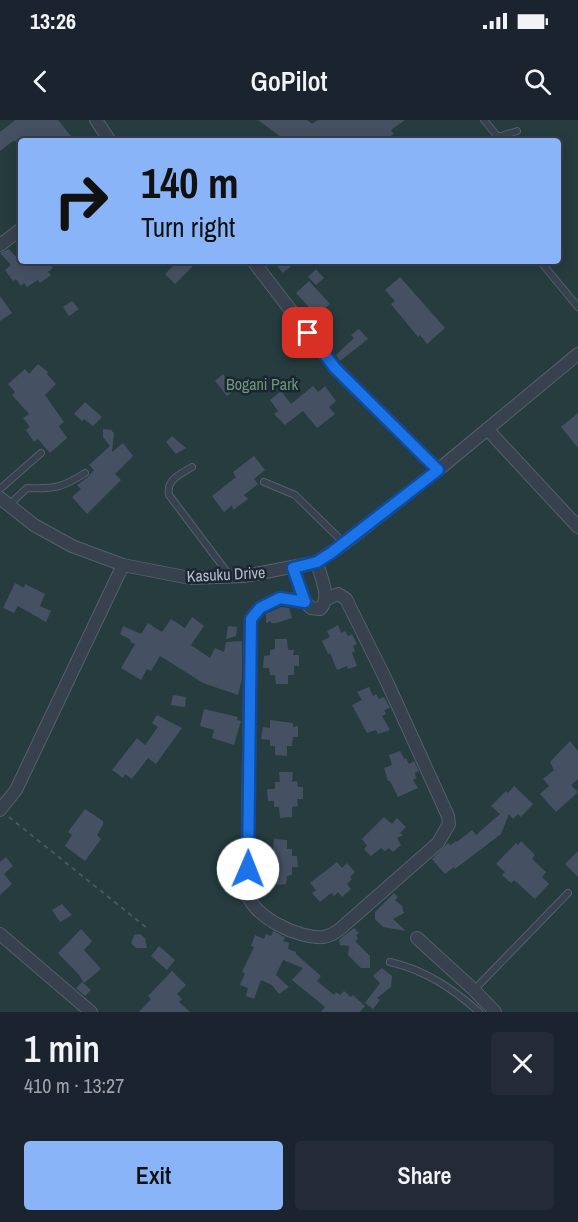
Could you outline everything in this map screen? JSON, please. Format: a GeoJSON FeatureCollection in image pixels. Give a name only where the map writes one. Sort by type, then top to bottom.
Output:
{"type":"FeatureCollection","features":[{"type":"Feature","properties":{"kind":"street"},"geometry":{"type":"LineString","coordinates":[[96,120],[108,138]]}},
{"type":"Feature","properties":{"kind":"street"},"geometry":{"type":"LineString","coordinates":[[0,245],[18,231]]}},
{"type":"Feature","properties":{"kind":"street"},"geometry":{"type":"LineString","coordinates":[[255,264],[335,368],[438,470]]}},
{"type":"Feature","properties":{"kind":"street","name":"Kasuku Drive"},"geometry":{"type":"LineString","coordinates":[[4,502],[34,525],[72,546],[123,565],[190,578],[245,576],[317,562],[344,544],[438,470],[578,354]]}},
{"type":"Feature","properties":{"kind":"street"},"geometry":{"type":"LineString","coordinates":[[487,429],[578,527]]}},
{"type":"Feature","properties":{"kind":"street"},"geometry":{"type":"LineString","coordinates":[[317,562],[327,598],[324,605],[315,610],[305,602],[280,598],[260,608],[251,619],[247,893],[256,909],[276,923],[299,933],[320,937],[331,935],[340,929],[402,877],[438,843],[448,824],[448,816],[411,733],[346,598],[338,594],[327,598]]}},
{"type":"Feature","properties":{"kind":"street"},"geometry":{"type":"LineString","coordinates":[[0,810],[16,790],[123,565]]}},
{"type":"Feature","properties":{"kind":"street"},"geometry":{"type":"LineString","coordinates":[[293,568],[305,602]]}},
{"type":"Feature","properties":{"kind":"street"},"geometry":{"type":"LineString","coordinates":[[0,934],[91,1012]]}},
{"type":"Feature","properties":{"kind":"street"},"geometry":{"type":"LineString","coordinates":[[417,938],[495,1012]]}},
{"type":"Feature","properties":{"kind":"lane"},"geometry":{"type":"LineString","coordinates":[[484,120],[494,138]]}},
{"type":"Feature","properties":{"kind":"lane"},"geometry":{"type":"LineString","coordinates":[[498,138],[517,131]]}},
{"type":"Feature","properties":{"kind":"lane"},"geometry":{"type":"LineString","coordinates":[[542,264],[578,307]]}},
{"type":"Feature","properties":{"kind":"lane"},"geometry":{"type":"LineString","coordinates":[[0,489],[40,453]]}},
{"type":"Feature","properties":{"kind":"lane"},"geometry":{"type":"LineString","coordinates":[[192,466],[172,480],[168,488],[169,495],[231,577]]}},
{"type":"Feature","properties":{"kind":"lane"},"geometry":{"type":"LineString","coordinates":[[4,502],[27,488],[49,489],[68,484],[85,473]]}},
{"type":"Feature","properties":{"kind":"lane"},"geometry":{"type":"LineString","coordinates":[[264,483],[295,495],[344,544]]}},
{"type":"Feature","properties":{"kind":"lane"},"geometry":{"type":"LineString","coordinates":[[474,990],[568,893]]}},
{"type":"Feature","properties":{"kind":"lane"},"geometry":{"type":"LineString","coordinates":[[390,962],[411,967],[432,977],[479,1012]]}},
{"type":"Feature","properties":{"kind":"path"},"geometry":{"type":"LineString","coordinates":[[0,810],[147,928]]}},
{"type":"Feature","properties":{"kind":"green space","name":"Bogani Park"},"geometry":{"type":"Polygon","coordinates":[[[0,120],[578,120],[578,1012],[0,1012],[0,120]]]}},
{"type":"Feature","properties":{"kind":"building"},"geometry":{"type":"Polygon","coordinates":[[[15,120],[58,120],[73,138],[18,138],[18,141],[13,141],[0,151],[0,132],[15,120]]]}},
{"type":"Feature","properties":{"kind":"building"},"geometry":{"type":"Polygon","coordinates":[[[258,120],[307,120],[312,124],[318,120],[405,120],[391,130],[394,134],[387,138],[282,138],[258,120]]]}},
{"type":"Feature","properties":{"kind":"building"},"geometry":{"type":"Polygon","coordinates":[[[9,249],[18,259],[18,264],[51,264],[53,268],[48,272],[51,275],[40,283],[38,280],[27,287],[24,283],[21,286],[16,279],[13,281],[5,270],[11,265],[0,253],[9,249]]]}},
{"type":"Feature","properties":{"kind":"building"},"geometry":{"type":"Polygon","coordinates":[[[175,264],[195,264],[175,284],[165,274],[175,264]]]}},
{"type":"Feature","properties":{"kind":"building"},"geometry":{"type":"Polygon","coordinates":[[[275,264],[294,264],[283,273],[275,264]]]}},
{"type":"Feature","properties":{"kind":"building"},"geometry":{"type":"Polygon","coordinates":[[[316,269],[324,278],[316,285],[308,277],[316,269]]]}},
{"type":"Feature","properties":{"kind":"building"},"geometry":{"type":"Polygon","coordinates":[[[400,277],[445,328],[427,344],[420,335],[418,337],[391,304],[395,301],[385,290],[400,277]]]}},
{"type":"Feature","properties":{"kind":"building"},"geometry":{"type":"Polygon","coordinates":[[[309,281],[330,304],[317,316],[296,293],[309,281]]]}},
{"type":"Feature","properties":{"kind":"building"},"geometry":{"type":"Polygon","coordinates":[[[0,296],[12,313],[0,321],[0,296]]]}},
{"type":"Feature","properties":{"kind":"building"},"geometry":{"type":"Polygon","coordinates":[[[72,301],[79,309],[69,316],[63,307],[72,301]]]}},
{"type":"Feature","properties":{"kind":"building"},"geometry":{"type":"Polygon","coordinates":[[[359,329],[368,339],[340,361],[336,355],[354,338],[351,335],[359,329]]]}},
{"type":"Feature","properties":{"kind":"building"},"geometry":{"type":"Polygon","coordinates":[[[38,364],[48,372],[47,374],[56,384],[45,395],[64,422],[59,426],[67,438],[50,453],[38,439],[34,442],[26,430],[30,427],[23,418],[29,414],[12,395],[15,392],[8,384],[25,369],[29,374],[38,364]]]}},
{"type":"Feature","properties":{"kind":"building"},"geometry":{"type":"Polygon","coordinates":[[[223,374],[235,390],[227,396],[215,381],[223,374]]]}},
{"type":"Feature","properties":{"kind":"building"},"geometry":{"type":"Polygon","coordinates":[[[313,386],[318,392],[325,386],[336,401],[329,407],[335,414],[317,428],[303,411],[285,425],[274,414],[278,411],[270,400],[281,391],[291,404],[313,386]]]}},
{"type":"Feature","properties":{"kind":"building"},"geometry":{"type":"Polygon","coordinates":[[[85,402],[102,417],[93,426],[74,414],[85,402]]]}},
{"type":"Feature","properties":{"kind":"building"},"geometry":{"type":"Polygon","coordinates":[[[578,413],[578,448],[561,427],[578,413]]]}},
{"type":"Feature","properties":{"kind":"building"},"geometry":{"type":"Polygon","coordinates":[[[103,429],[114,433],[112,452],[123,443],[133,456],[115,474],[121,480],[87,514],[72,497],[81,489],[77,485],[94,470],[89,465],[110,446],[103,437],[103,429]]]}},
{"type":"Feature","properties":{"kind":"building"},"geometry":{"type":"Polygon","coordinates":[[[172,436],[186,448],[176,454],[166,442],[172,436]]]}},
{"type":"Feature","properties":{"kind":"building"},"geometry":{"type":"Polygon","coordinates":[[[254,456],[265,470],[254,479],[258,484],[244,495],[248,499],[233,510],[232,505],[224,512],[212,496],[236,477],[233,472],[254,456]]]}},
{"type":"Feature","properties":{"kind":"building"},"geometry":{"type":"Polygon","coordinates":[[[15,583],[24,588],[25,584],[45,594],[40,606],[51,611],[46,622],[18,606],[14,613],[3,608],[15,583]]]}},
{"type":"Feature","properties":{"kind":"building"},"geometry":{"type":"Polygon","coordinates":[[[281,607],[289,608],[292,618],[276,623],[271,623],[271,621],[266,623],[266,614],[281,607]]]}},
{"type":"Feature","properties":{"kind":"building"},"geometry":{"type":"Polygon","coordinates":[[[192,617],[204,626],[191,645],[210,658],[215,648],[224,652],[226,642],[242,641],[242,679],[238,695],[203,683],[160,656],[151,671],[147,669],[141,680],[121,668],[135,644],[120,634],[123,626],[141,634],[148,623],[162,632],[171,619],[185,628],[192,617]]]}},
{"type":"Feature","properties":{"kind":"building"},"geometry":{"type":"Polygon","coordinates":[[[338,625],[341,633],[345,631],[348,636],[352,634],[357,644],[353,646],[355,651],[352,653],[357,666],[348,669],[347,666],[337,670],[330,653],[328,654],[322,641],[330,637],[327,631],[338,625]]]}},
{"type":"Feature","properties":{"kind":"building"},"geometry":{"type":"Polygon","coordinates":[[[228,626],[237,627],[236,636],[226,639],[228,626]]]}},
{"type":"Feature","properties":{"kind":"building"},"geometry":{"type":"Polygon","coordinates":[[[275,639],[287,639],[288,650],[294,650],[293,655],[299,655],[299,666],[294,666],[294,675],[288,675],[288,684],[276,684],[275,675],[270,675],[269,668],[263,668],[264,656],[270,655],[270,650],[275,649],[275,639]]]}},
{"type":"Feature","properties":{"kind":"building"},"geometry":{"type":"Polygon","coordinates":[[[369,687],[373,696],[376,694],[379,699],[384,697],[390,708],[384,710],[386,714],[382,716],[390,730],[378,734],[376,730],[367,733],[352,705],[362,700],[357,692],[369,687]]]}},
{"type":"Feature","properties":{"kind":"building"},"geometry":{"type":"Polygon","coordinates":[[[173,695],[186,697],[185,707],[171,705],[173,695]]]}},
{"type":"Feature","properties":{"kind":"building"},"geometry":{"type":"Polygon","coordinates":[[[204,709],[238,717],[237,720],[241,721],[234,745],[212,738],[214,730],[200,726],[204,709]]]}},
{"type":"Feature","properties":{"kind":"building"},"geometry":{"type":"Polygon","coordinates":[[[157,715],[182,728],[156,764],[148,758],[132,779],[125,774],[123,778],[112,770],[137,738],[145,745],[158,727],[152,723],[157,715]]]}},
{"type":"Feature","properties":{"kind":"building"},"geometry":{"type":"Polygon","coordinates":[[[270,720],[293,723],[293,727],[298,726],[298,737],[293,737],[292,746],[287,746],[287,756],[275,755],[275,746],[270,746],[270,740],[261,739],[263,727],[270,728],[270,720]]]}},
{"type":"Feature","properties":{"kind":"building"},"geometry":{"type":"Polygon","coordinates":[[[570,741],[578,751],[578,779],[571,785],[578,792],[556,812],[540,794],[549,786],[543,779],[554,770],[550,762],[570,741]]]}},
{"type":"Feature","properties":{"kind":"building"},"geometry":{"type":"Polygon","coordinates":[[[400,751],[409,764],[414,761],[419,771],[415,773],[416,778],[413,780],[418,788],[398,797],[388,781],[384,768],[392,765],[389,755],[400,751]]]}},
{"type":"Feature","properties":{"kind":"building"},"geometry":{"type":"Polygon","coordinates":[[[279,772],[293,772],[292,782],[297,781],[298,787],[303,787],[303,799],[297,799],[298,806],[292,807],[292,817],[280,818],[279,807],[274,807],[274,801],[268,801],[267,789],[275,789],[275,782],[280,782],[279,772]]]}},
{"type":"Feature","properties":{"kind":"building"},"geometry":{"type":"Polygon","coordinates":[[[514,786],[533,804],[521,817],[518,814],[513,819],[509,814],[501,834],[445,874],[432,859],[448,843],[451,845],[457,842],[472,830],[476,835],[500,814],[491,806],[514,786]]]}},
{"type":"Feature","properties":{"kind":"building"},"geometry":{"type":"Polygon","coordinates":[[[85,809],[103,821],[103,825],[97,835],[101,839],[85,861],[65,846],[72,835],[68,832],[85,809]]]}},
{"type":"Feature","properties":{"kind":"building"},"geometry":{"type":"Polygon","coordinates":[[[384,817],[392,824],[397,818],[406,827],[400,833],[403,835],[397,838],[401,845],[393,852],[389,848],[385,851],[381,848],[371,856],[364,849],[367,846],[362,839],[384,817]]]}},
{"type":"Feature","properties":{"kind":"building"},"geometry":{"type":"Polygon","coordinates":[[[274,839],[287,840],[287,849],[292,849],[292,856],[297,856],[298,867],[292,867],[292,875],[287,876],[286,884],[274,885],[273,874],[268,874],[269,869],[261,868],[262,857],[269,858],[269,850],[273,850],[274,839]]]}},
{"type":"Feature","properties":{"kind":"building"},"geometry":{"type":"Polygon","coordinates":[[[521,841],[535,855],[532,859],[546,872],[542,877],[549,884],[535,899],[514,880],[511,883],[502,875],[505,872],[496,864],[516,843],[518,845],[521,841]]]}},
{"type":"Feature","properties":{"kind":"building"},"geometry":{"type":"Polygon","coordinates":[[[578,851],[578,877],[565,864],[578,851]]]}},
{"type":"Feature","properties":{"kind":"building"},"geometry":{"type":"Polygon","coordinates":[[[6,857],[13,866],[4,874],[12,884],[0,895],[0,862],[6,857]]]}},
{"type":"Feature","properties":{"kind":"building"},"geometry":{"type":"Polygon","coordinates":[[[337,862],[342,868],[347,863],[355,872],[347,884],[351,889],[342,897],[338,892],[334,896],[331,893],[320,902],[312,893],[316,890],[310,883],[337,862]]]}},
{"type":"Feature","properties":{"kind":"building"},"geometry":{"type":"Polygon","coordinates":[[[394,893],[398,897],[395,900],[402,906],[404,913],[393,919],[406,931],[383,927],[375,919],[375,912],[394,893]]]}},
{"type":"Feature","properties":{"kind":"building"},"geometry":{"type":"Polygon","coordinates":[[[62,904],[72,915],[60,922],[52,910],[62,904]]]}},
{"type":"Feature","properties":{"kind":"building"},"geometry":{"type":"Polygon","coordinates":[[[354,928],[359,933],[355,941],[370,956],[370,968],[361,968],[348,955],[349,946],[340,945],[339,940],[354,928]]]}},
{"type":"Feature","properties":{"kind":"building"},"geometry":{"type":"Polygon","coordinates":[[[81,929],[92,941],[84,950],[101,969],[84,983],[58,953],[81,929]]]}},
{"type":"Feature","properties":{"kind":"building"},"geometry":{"type":"Polygon","coordinates":[[[273,931],[285,937],[283,941],[289,943],[288,949],[296,952],[321,976],[317,981],[334,995],[336,992],[340,995],[344,991],[351,997],[353,995],[365,1006],[360,1012],[321,1012],[325,1007],[292,980],[303,968],[283,960],[276,975],[289,987],[279,994],[272,985],[261,980],[254,999],[246,996],[248,988],[240,985],[245,973],[242,972],[254,947],[251,946],[255,935],[264,939],[266,934],[271,936],[273,931]]]}},
{"type":"Feature","properties":{"kind":"building"},"geometry":{"type":"Polygon","coordinates":[[[140,934],[145,938],[147,948],[136,948],[131,943],[134,935],[140,934]]]}},
{"type":"Feature","properties":{"kind":"building"},"geometry":{"type":"Polygon","coordinates":[[[159,946],[175,960],[167,970],[151,956],[159,946]]]}},
{"type":"Feature","properties":{"kind":"building"},"geometry":{"type":"Polygon","coordinates":[[[382,968],[392,976],[391,987],[377,998],[380,1000],[373,1009],[365,1003],[380,983],[373,976],[382,968]]]}},
{"type":"Feature","properties":{"kind":"building"},"geometry":{"type":"Polygon","coordinates":[[[172,971],[186,985],[177,994],[182,999],[179,1002],[190,1012],[139,1012],[151,999],[148,996],[172,971]]]}},
{"type":"Feature","properties":{"kind":"building"},"geometry":{"type":"Polygon","coordinates":[[[82,982],[91,990],[85,996],[76,988],[82,982]]]}},
{"type":"Feature","properties":{"kind":"route"},"geometry":{"type":"LineString","coordinates":[[248,869],[249,631],[251,619],[260,608],[280,598],[305,602],[293,568],[317,562],[331,553],[438,470],[335,368],[308,333]]}}]}
